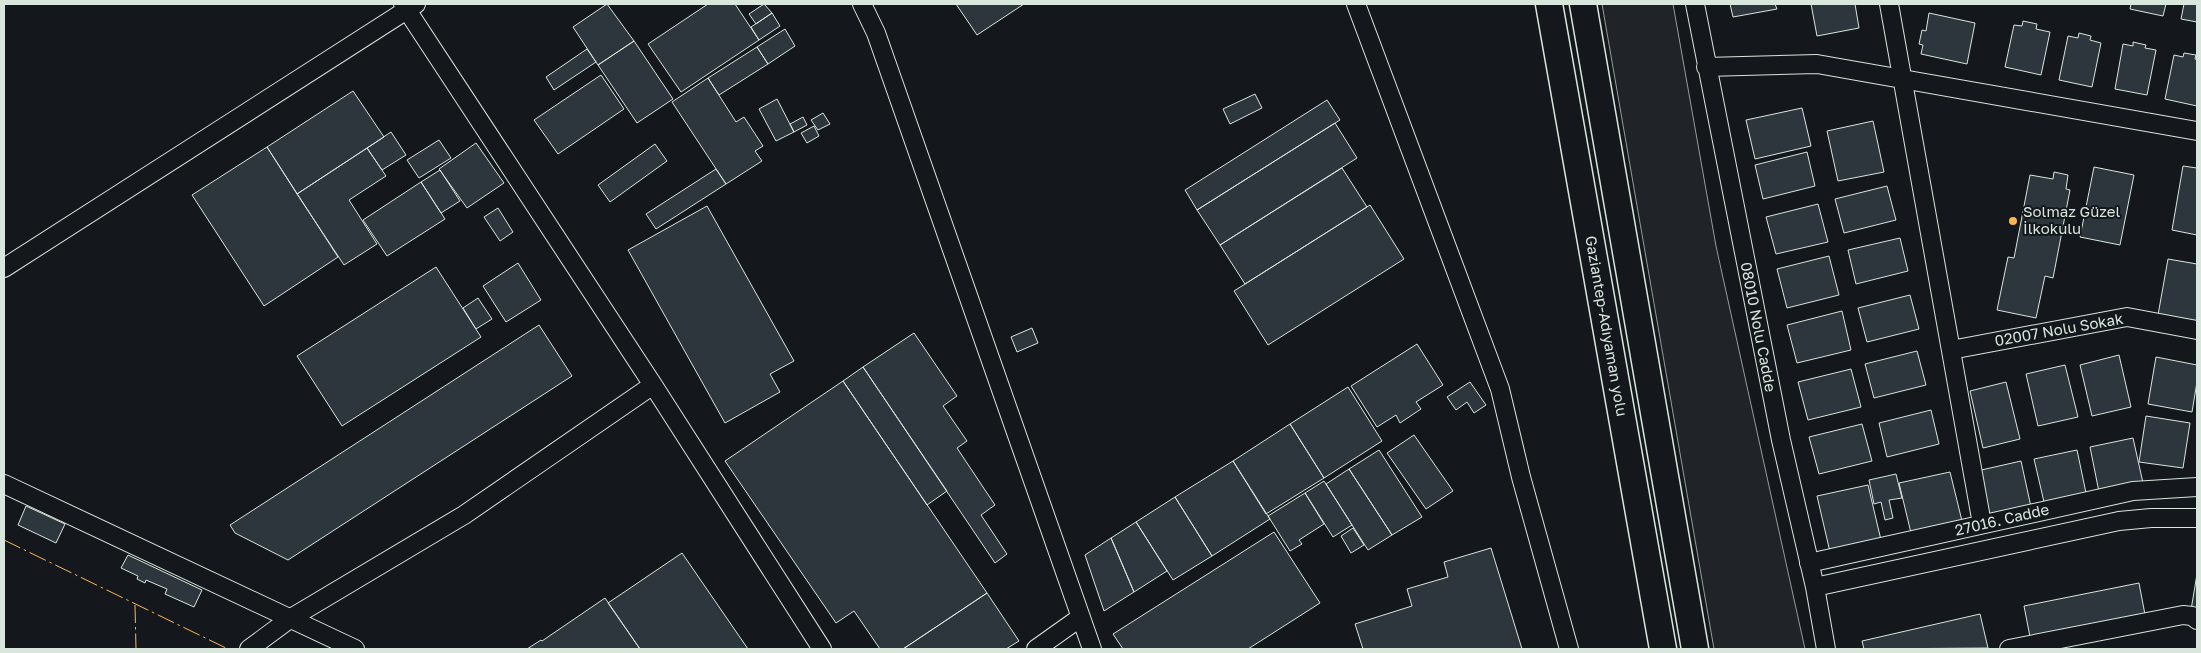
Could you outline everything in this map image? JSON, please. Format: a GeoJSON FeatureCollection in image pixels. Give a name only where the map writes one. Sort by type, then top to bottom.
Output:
{"type":"FeatureCollection","features":[{"type":"Feature","properties":{"kind":"highway","name":"Gaziantep-Adıyaman yolu"},"geometry":{"type":"LineString","coordinates":[[1549,4],[1663,649]]}},
{"type":"Feature","properties":{"kind":"highway"},"geometry":{"type":"LineString","coordinates":[[1583,4],[1695,649]]}},
{"type":"Feature","properties":{"kind":"street"},"geometry":{"type":"LineString","coordinates":[[862,4],[876,33],[1092,649]]}},
{"type":"Feature","properties":{"kind":"street"},"geometry":{"type":"LineString","coordinates":[[1356,4],[1358,16],[1500,389],[1521,477],[1569,649]]}},
{"type":"Feature","properties":{"kind":"street","name":"08010 Nolu Cadde"},"geometry":{"type":"LineString","coordinates":[[1694,4],[1781,440],[1815,587],[1826,649]]}},
{"type":"Feature","properties":{"kind":"street"},"geometry":{"type":"LineString","coordinates":[[1889,4],[1982,524]]}},
{"type":"Feature","properties":{"kind":"street"},"geometry":{"type":"LineString","coordinates":[[4,268],[408,6],[822,649]]}},
{"type":"Feature","properties":{"kind":"street"},"geometry":{"type":"LineString","coordinates":[[1706,67],[1816,64],[2197,131]]}},
{"type":"Feature","properties":{"kind":"street","name":"02007 Nolu Sokak"},"geometry":{"type":"LineString","coordinates":[[1951,350],[2127,317],[2197,330]]}},
{"type":"Feature","properties":{"kind":"street"},"geometry":{"type":"LineString","coordinates":[[249,649],[291,618],[464,515],[653,386]]}},
{"type":"Feature","properties":{"kind":"street"},"geometry":{"type":"LineString","coordinates":[[4,484],[355,649]]}},
{"type":"Feature","properties":{"kind":"street","name":"27016. Cadde"},"geometry":{"type":"LineString","coordinates":[[1809,563],[2133,491],[2197,487]]}},
{"type":"Feature","properties":{"kind":"street","name":"27016. Cadde"},"geometry":{"type":"LineString","coordinates":[[1815,587],[2119,521],[2151,518],[2197,518]]}},
{"type":"Feature","properties":{"kind":"street"},"geometry":{"type":"LineString","coordinates":[[2009,649],[2183,615],[2192,616],[2197,620]]}},
{"type":"Feature","properties":{"kind":"street"},"geometry":{"type":"LineString","coordinates":[[1036,649],[1081,617]]}},
{"type":"Feature","properties":{"kind":"shaded area"},"geometry":{"type":"Polygon","coordinates":[[[1602,4],[1673,4],[1716,246],[1805,649],[1714,649],[1602,4]]]}},
{"type":"Feature","properties":{"kind":"building"},"geometry":{"type":"Polygon","coordinates":[[[607,4],[634,41],[598,65],[573,27],[607,4]]]}},
{"type":"Feature","properties":{"kind":"building"},"geometry":{"type":"Polygon","coordinates":[[[708,4],[735,4],[759,40],[681,92],[648,44],[708,4]]]}},
{"type":"Feature","properties":{"kind":"building"},"geometry":{"type":"Polygon","coordinates":[[[764,4],[772,13],[756,24],[749,14],[764,4]]]}},
{"type":"Feature","properties":{"kind":"building"},"geometry":{"type":"Polygon","coordinates":[[[956,4],[1024,4],[977,35],[956,4]]]}},
{"type":"Feature","properties":{"kind":"building"},"geometry":{"type":"Polygon","coordinates":[[[1730,4],[1775,4],[1777,9],[1733,17],[1730,4]]]}},
{"type":"Feature","properties":{"kind":"building"},"geometry":{"type":"Polygon","coordinates":[[[1811,4],[1855,4],[1859,28],[1817,36],[1811,4]]]}},
{"type":"Feature","properties":{"kind":"building"},"geometry":{"type":"Polygon","coordinates":[[[2131,4],[2166,4],[2163,16],[2130,9],[2131,4]]]}},
{"type":"Feature","properties":{"kind":"building"},"geometry":{"type":"Polygon","coordinates":[[[2184,4],[2197,4],[2197,22],[2181,19],[2184,4]]]}},
{"type":"Feature","properties":{"kind":"building"},"geometry":{"type":"Polygon","coordinates":[[[772,13],[780,26],[759,40],[751,27],[772,13]]]}},
{"type":"Feature","properties":{"kind":"building"},"geometry":{"type":"Polygon","coordinates":[[[1929,13],[1975,23],[1967,64],[1921,54],[1923,45],[1919,44],[1922,30],[1926,31],[1929,13]]]}},
{"type":"Feature","properties":{"kind":"building"},"geometry":{"type":"Polygon","coordinates":[[[2023,21],[2037,24],[2036,29],[2050,32],[2041,75],[2005,67],[2014,25],[2022,26],[2023,21]]]}},
{"type":"Feature","properties":{"kind":"building"},"geometry":{"type":"Polygon","coordinates":[[[785,29],[795,46],[768,64],[757,47],[785,29]]]}},
{"type":"Feature","properties":{"kind":"building"},"geometry":{"type":"Polygon","coordinates":[[[2079,33],[2091,36],[2090,40],[2101,43],[2092,87],[2059,80],[2068,36],[2078,38],[2079,33]]]}},
{"type":"Feature","properties":{"kind":"building"},"geometry":{"type":"Polygon","coordinates":[[[634,41],[673,99],[637,123],[598,65],[634,41]]]}},
{"type":"Feature","properties":{"kind":"building"},"geometry":{"type":"Polygon","coordinates":[[[2133,42],[2146,45],[2145,48],[2156,50],[2147,95],[2115,89],[2123,44],[2133,46],[2133,42]]]}},
{"type":"Feature","properties":{"kind":"building"},"geometry":{"type":"Polygon","coordinates":[[[757,47],[768,64],[719,95],[708,78],[757,47]]]}},
{"type":"Feature","properties":{"kind":"building"},"geometry":{"type":"Polygon","coordinates":[[[587,49],[596,62],[554,90],[546,77],[587,49]]]}},
{"type":"Feature","properties":{"kind":"building"},"geometry":{"type":"Polygon","coordinates":[[[2184,53],[2196,55],[2197,106],[2165,99],[2174,55],[2183,57],[2184,53]]]}},
{"type":"Feature","properties":{"kind":"building"},"geometry":{"type":"Polygon","coordinates":[[[601,75],[624,109],[558,154],[534,120],[601,75]]]}},
{"type":"Feature","properties":{"kind":"building"},"geometry":{"type":"Polygon","coordinates":[[[708,78],[736,122],[744,117],[763,146],[755,151],[762,161],[726,184],[672,102],[708,78]]]}},
{"type":"Feature","properties":{"kind":"building"},"geometry":{"type":"Polygon","coordinates":[[[353,91],[384,137],[297,194],[267,147],[353,91]]]}},
{"type":"Feature","properties":{"kind":"building"},"geometry":{"type":"Polygon","coordinates":[[[1255,94],[1262,108],[1230,124],[1223,109],[1255,94]]]}},
{"type":"Feature","properties":{"kind":"building"},"geometry":{"type":"Polygon","coordinates":[[[777,99],[794,132],[776,141],[759,109],[777,99]]]}},
{"type":"Feature","properties":{"kind":"building"},"geometry":{"type":"Polygon","coordinates":[[[1327,100],[1340,120],[1197,210],[1185,190],[1327,100]]]}},
{"type":"Feature","properties":{"kind":"building"},"geometry":{"type":"Polygon","coordinates":[[[1802,108],[1811,146],[1755,159],[1746,120],[1802,108]]]}},
{"type":"Feature","properties":{"kind":"building"},"geometry":{"type":"Polygon","coordinates":[[[823,113],[830,124],[818,130],[811,120],[823,113]]]}},
{"type":"Feature","properties":{"kind":"building"},"geometry":{"type":"Polygon","coordinates":[[[803,117],[807,125],[794,132],[790,124],[803,117]]]}},
{"type":"Feature","properties":{"kind":"building"},"geometry":{"type":"Polygon","coordinates":[[[1873,121],[1884,172],[1838,181],[1827,131],[1873,121]]]}},
{"type":"Feature","properties":{"kind":"building"},"geometry":{"type":"Polygon","coordinates":[[[1335,123],[1357,158],[1220,245],[1197,210],[1335,123]]]}},
{"type":"Feature","properties":{"kind":"building"},"geometry":{"type":"Polygon","coordinates":[[[814,126],[819,136],[807,143],[801,133],[814,126]]]}},
{"type":"Feature","properties":{"kind":"building"},"geometry":{"type":"Polygon","coordinates":[[[391,132],[406,155],[382,170],[367,148],[391,132]]]}},
{"type":"Feature","properties":{"kind":"building"},"geometry":{"type":"Polygon","coordinates":[[[439,140],[451,158],[419,178],[407,160],[439,140]]]}},
{"type":"Feature","properties":{"kind":"building"},"geometry":{"type":"Polygon","coordinates":[[[476,143],[504,183],[467,208],[439,169],[476,143]]]}},
{"type":"Feature","properties":{"kind":"building"},"geometry":{"type":"Polygon","coordinates":[[[655,144],[667,161],[610,202],[598,185],[655,144]]]}},
{"type":"Feature","properties":{"kind":"building"},"geometry":{"type":"Polygon","coordinates":[[[267,147],[338,257],[264,306],[192,195],[267,147]]]}},
{"type":"Feature","properties":{"kind":"building"},"geometry":{"type":"Polygon","coordinates":[[[367,148],[386,176],[349,200],[377,244],[344,265],[297,194],[367,148]]]}},
{"type":"Feature","properties":{"kind":"building"},"geometry":{"type":"Polygon","coordinates":[[[1807,152],[1815,186],[1763,199],[1755,165],[1807,152]]]}},
{"type":"Feature","properties":{"kind":"building"},"geometry":{"type":"Polygon","coordinates":[[[2183,166],[2197,168],[2197,235],[2172,230],[2183,166]]]}},
{"type":"Feature","properties":{"kind":"building"},"geometry":{"type":"Polygon","coordinates":[[[2094,167],[2134,175],[2120,245],[2080,237],[2094,167]]]}},
{"type":"Feature","properties":{"kind":"building"},"geometry":{"type":"Polygon","coordinates":[[[1342,168],[1367,207],[1245,284],[1220,245],[1342,168]]]}},
{"type":"Feature","properties":{"kind":"building"},"geometry":{"type":"Polygon","coordinates":[[[716,169],[726,184],[656,229],[646,214],[716,169]]]}},
{"type":"Feature","properties":{"kind":"building"},"geometry":{"type":"Polygon","coordinates":[[[440,170],[460,201],[441,213],[421,182],[440,170]]]}},
{"type":"Feature","properties":{"kind":"building"},"geometry":{"type":"Polygon","coordinates":[[[2054,172],[2068,175],[2066,189],[2070,190],[2053,278],[2045,276],[2036,318],[1997,310],[2008,257],[2014,258],[2030,175],[2053,179],[2054,172]]]}},
{"type":"Feature","properties":{"kind":"building"},"geometry":{"type":"Polygon","coordinates":[[[421,182],[445,219],[387,256],[363,220],[421,182]]]}},
{"type":"Feature","properties":{"kind":"building"},"geometry":{"type":"Polygon","coordinates":[[[1887,186],[1896,220],[1844,233],[1835,199],[1887,186]]]}},
{"type":"Feature","properties":{"kind":"building"},"geometry":{"type":"Polygon","coordinates":[[[1818,204],[1828,242],[1776,254],[1766,217],[1818,204]]]}},
{"type":"Feature","properties":{"kind":"building"},"geometry":{"type":"Polygon","coordinates":[[[1370,205],[1404,259],[1268,345],[1234,291],[1370,205]]]}},
{"type":"Feature","properties":{"kind":"building"},"geometry":{"type":"Polygon","coordinates":[[[707,206],[794,361],[770,374],[780,392],[725,423],[628,250],[707,206]]]}},
{"type":"Feature","properties":{"kind":"building"},"geometry":{"type":"Polygon","coordinates":[[[498,208],[513,232],[500,241],[484,217],[498,208]]]}},
{"type":"Feature","properties":{"kind":"building"},"geometry":{"type":"Polygon","coordinates":[[[1900,238],[1908,271],[1856,284],[1848,250],[1900,238]]]}},
{"type":"Feature","properties":{"kind":"building"},"geometry":{"type":"Polygon","coordinates":[[[1829,256],[1839,295],[1787,308],[1777,269],[1829,256]]]}},
{"type":"Feature","properties":{"kind":"building"},"geometry":{"type":"Polygon","coordinates":[[[2168,259],[2197,264],[2197,323],[2158,315],[2168,259]]]}},
{"type":"Feature","properties":{"kind":"building"},"geometry":{"type":"Polygon","coordinates":[[[518,263],[541,300],[506,322],[483,286],[518,263]]]}},
{"type":"Feature","properties":{"kind":"building"},"geometry":{"type":"Polygon","coordinates":[[[436,267],[481,337],[342,426],[297,356],[436,267]]]}},
{"type":"Feature","properties":{"kind":"building"},"geometry":{"type":"Polygon","coordinates":[[[1910,295],[1919,329],[1867,342],[1858,308],[1910,295]]]}},
{"type":"Feature","properties":{"kind":"building"},"geometry":{"type":"Polygon","coordinates":[[[478,298],[492,319],[476,329],[463,308],[478,298]]]}},
{"type":"Feature","properties":{"kind":"building"},"geometry":{"type":"Polygon","coordinates":[[[1842,311],[1851,350],[1797,363],[1787,325],[1842,311]]]}},
{"type":"Feature","properties":{"kind":"building"},"geometry":{"type":"Polygon","coordinates":[[[539,325],[572,376],[288,560],[235,533],[230,525],[539,325]]]}},
{"type":"Feature","properties":{"kind":"building"},"geometry":{"type":"Polygon","coordinates":[[[1032,328],[1038,343],[1017,352],[1011,337],[1032,328]]]}},
{"type":"Feature","properties":{"kind":"building"},"geometry":{"type":"Polygon","coordinates":[[[914,333],[957,396],[943,406],[967,441],[957,448],[995,505],[981,515],[1007,554],[995,563],[863,367],[914,333]]]}},
{"type":"Feature","properties":{"kind":"building"},"geometry":{"type":"Polygon","coordinates":[[[1417,344],[1443,385],[1416,402],[1421,409],[1400,423],[1396,415],[1377,427],[1351,386],[1417,344]]]}},
{"type":"Feature","properties":{"kind":"building"},"geometry":{"type":"Polygon","coordinates":[[[1917,351],[1926,385],[1874,398],[1865,364],[1917,351]]]}},
{"type":"Feature","properties":{"kind":"building"},"geometry":{"type":"Polygon","coordinates":[[[2119,355],[2131,407],[2092,416],[2080,365],[2119,355]]]}},
{"type":"Feature","properties":{"kind":"building"},"geometry":{"type":"Polygon","coordinates":[[[2156,357],[2197,365],[2197,382],[2192,412],[2148,404],[2156,357]]]}},
{"type":"Feature","properties":{"kind":"building"},"geometry":{"type":"Polygon","coordinates":[[[2065,365],[2078,417],[2038,426],[2026,374],[2065,365]]]}},
{"type":"Feature","properties":{"kind":"building"},"geometry":{"type":"Polygon","coordinates":[[[863,367],[947,491],[927,505],[843,381],[863,367]]]}},
{"type":"Feature","properties":{"kind":"building"},"geometry":{"type":"Polygon","coordinates":[[[1851,369],[1861,407],[1808,420],[1798,382],[1851,369]]]}},
{"type":"Feature","properties":{"kind":"building"},"geometry":{"type":"Polygon","coordinates":[[[843,381],[987,593],[903,649],[880,649],[854,611],[836,623],[725,461],[843,381]]]}},
{"type":"Feature","properties":{"kind":"building"},"geometry":{"type":"Polygon","coordinates":[[[1470,382],[1486,405],[1474,413],[1467,402],[1456,410],[1447,397],[1470,382]]]}},
{"type":"Feature","properties":{"kind":"building"},"geometry":{"type":"Polygon","coordinates":[[[2006,382],[2020,439],[1983,448],[1970,391],[2006,382]]]}},
{"type":"Feature","properties":{"kind":"building"},"geometry":{"type":"Polygon","coordinates":[[[1348,387],[1382,441],[1324,478],[1290,424],[1348,387]]]}},
{"type":"Feature","properties":{"kind":"building"},"geometry":{"type":"Polygon","coordinates":[[[1931,410],[1939,444],[1887,457],[1879,423],[1931,410]]]}},
{"type":"Feature","properties":{"kind":"building"},"geometry":{"type":"Polygon","coordinates":[[[2146,416],[2190,423],[2183,468],[2139,462],[2146,416]]]}},
{"type":"Feature","properties":{"kind":"building"},"geometry":{"type":"Polygon","coordinates":[[[1290,424],[1324,478],[1266,514],[1233,461],[1290,424]]]}},
{"type":"Feature","properties":{"kind":"building"},"geometry":{"type":"Polygon","coordinates":[[[1862,424],[1872,461],[1819,474],[1809,437],[1862,424]]]}},
{"type":"Feature","properties":{"kind":"building"},"geometry":{"type":"Polygon","coordinates":[[[1414,435],[1453,491],[1426,509],[1387,453],[1414,435]]]}},
{"type":"Feature","properties":{"kind":"building"},"geometry":{"type":"Polygon","coordinates":[[[2133,438],[2143,483],[2099,492],[2090,447],[2133,438]]]}},
{"type":"Feature","properties":{"kind":"building"},"geometry":{"type":"Polygon","coordinates":[[[1379,450],[1422,517],[1392,535],[1349,469],[1379,450]]]}},
{"type":"Feature","properties":{"kind":"building"},"geometry":{"type":"Polygon","coordinates":[[[2077,450],[2086,493],[2044,502],[2034,459],[2077,450]]]}},
{"type":"Feature","properties":{"kind":"building"},"geometry":{"type":"Polygon","coordinates":[[[1233,461],[1270,519],[1212,556],[1175,497],[1233,461]]]}},
{"type":"Feature","properties":{"kind":"building"},"geometry":{"type":"Polygon","coordinates":[[[2021,461],[2031,507],[1987,516],[1977,471],[2021,461]]]}},
{"type":"Feature","properties":{"kind":"building"},"geometry":{"type":"Polygon","coordinates":[[[1349,469],[1392,535],[1368,550],[1326,484],[1349,469]]]}},
{"type":"Feature","properties":{"kind":"building"},"geometry":{"type":"Polygon","coordinates":[[[1950,472],[1962,521],[1911,533],[1899,483],[1950,472]]]}},
{"type":"Feature","properties":{"kind":"building"},"geometry":{"type":"Polygon","coordinates":[[[1896,474],[1902,498],[1889,500],[1893,518],[1885,520],[1881,502],[1874,504],[1869,480],[1896,474]]]}},
{"type":"Feature","properties":{"kind":"building"},"geometry":{"type":"Polygon","coordinates":[[[1324,481],[1352,525],[1333,537],[1305,493],[1324,481]]]}},
{"type":"Feature","properties":{"kind":"building"},"geometry":{"type":"Polygon","coordinates":[[[1868,485],[1881,540],[1830,552],[1817,496],[1868,485]]]}},
{"type":"Feature","properties":{"kind":"building"},"geometry":{"type":"Polygon","coordinates":[[[1305,493],[1324,524],[1299,540],[1302,544],[1290,551],[1268,516],[1305,493]]]}},
{"type":"Feature","properties":{"kind":"building"},"geometry":{"type":"Polygon","coordinates":[[[1175,497],[1212,556],[1173,580],[1136,522],[1175,497]]]}},
{"type":"Feature","properties":{"kind":"building"},"geometry":{"type":"Polygon","coordinates":[[[26,506],[65,524],[56,543],[18,525],[26,506]]]}},
{"type":"Feature","properties":{"kind":"building"},"geometry":{"type":"Polygon","coordinates":[[[1136,522],[1167,571],[1134,592],[1111,538],[1136,522]]]}},
{"type":"Feature","properties":{"kind":"building"},"geometry":{"type":"Polygon","coordinates":[[[1353,528],[1364,545],[1351,553],[1341,536],[1353,528]]]}},
{"type":"Feature","properties":{"kind":"building"},"geometry":{"type":"Polygon","coordinates":[[[1274,532],[1320,603],[1248,649],[1123,649],[1113,634],[1274,532]]]}},
{"type":"Feature","properties":{"kind":"building"},"geometry":{"type":"Polygon","coordinates":[[[1111,538],[1134,592],[1104,611],[1085,555],[1111,538]]]}},
{"type":"Feature","properties":{"kind":"building"},"geometry":{"type":"Polygon","coordinates":[[[1491,548],[1522,649],[1363,649],[1355,624],[1412,606],[1407,589],[1448,577],[1444,562],[1491,548]]]}},
{"type":"Feature","properties":{"kind":"building"},"geometry":{"type":"Polygon","coordinates":[[[682,553],[748,649],[640,649],[608,603],[682,553]]]}},
{"type":"Feature","properties":{"kind":"building"},"geometry":{"type":"Polygon","coordinates":[[[128,555],[202,590],[194,607],[165,594],[167,589],[146,580],[145,583],[137,579],[138,576],[121,568],[128,555]]]}},
{"type":"Feature","properties":{"kind":"building"},"geometry":{"type":"Polygon","coordinates":[[[2197,574],[2197,611],[2191,610],[2197,574]]]}},
{"type":"Feature","properties":{"kind":"building"},"geometry":{"type":"Polygon","coordinates":[[[2139,583],[2146,620],[2031,642],[2024,606],[2139,583]]]}},
{"type":"Feature","properties":{"kind":"building"},"geometry":{"type":"Polygon","coordinates":[[[987,593],[1019,641],[1006,649],[903,649],[987,593]]]}},
{"type":"Feature","properties":{"kind":"building"},"geometry":{"type":"Polygon","coordinates":[[[605,598],[640,649],[527,649],[542,641],[605,598]]]}},
{"type":"Feature","properties":{"kind":"building"},"geometry":{"type":"Polygon","coordinates":[[[1980,614],[1988,648],[1864,649],[1862,641],[1980,614]]]}},
{"type":"Feature","properties":{"kind":"power"},"geometry":{"type":"LineString","coordinates":[[4,540],[228,649]]}},
{"type":"Feature","properties":{"kind":"power"},"geometry":{"type":"LineString","coordinates":[[135,605],[136,649]]}},
{"type":"Feature","properties":{"kind":"place","name":"Solmaz Güzel İlkokulu"},"geometry":{"type":"Point","coordinates":[2013,221]}}]}
